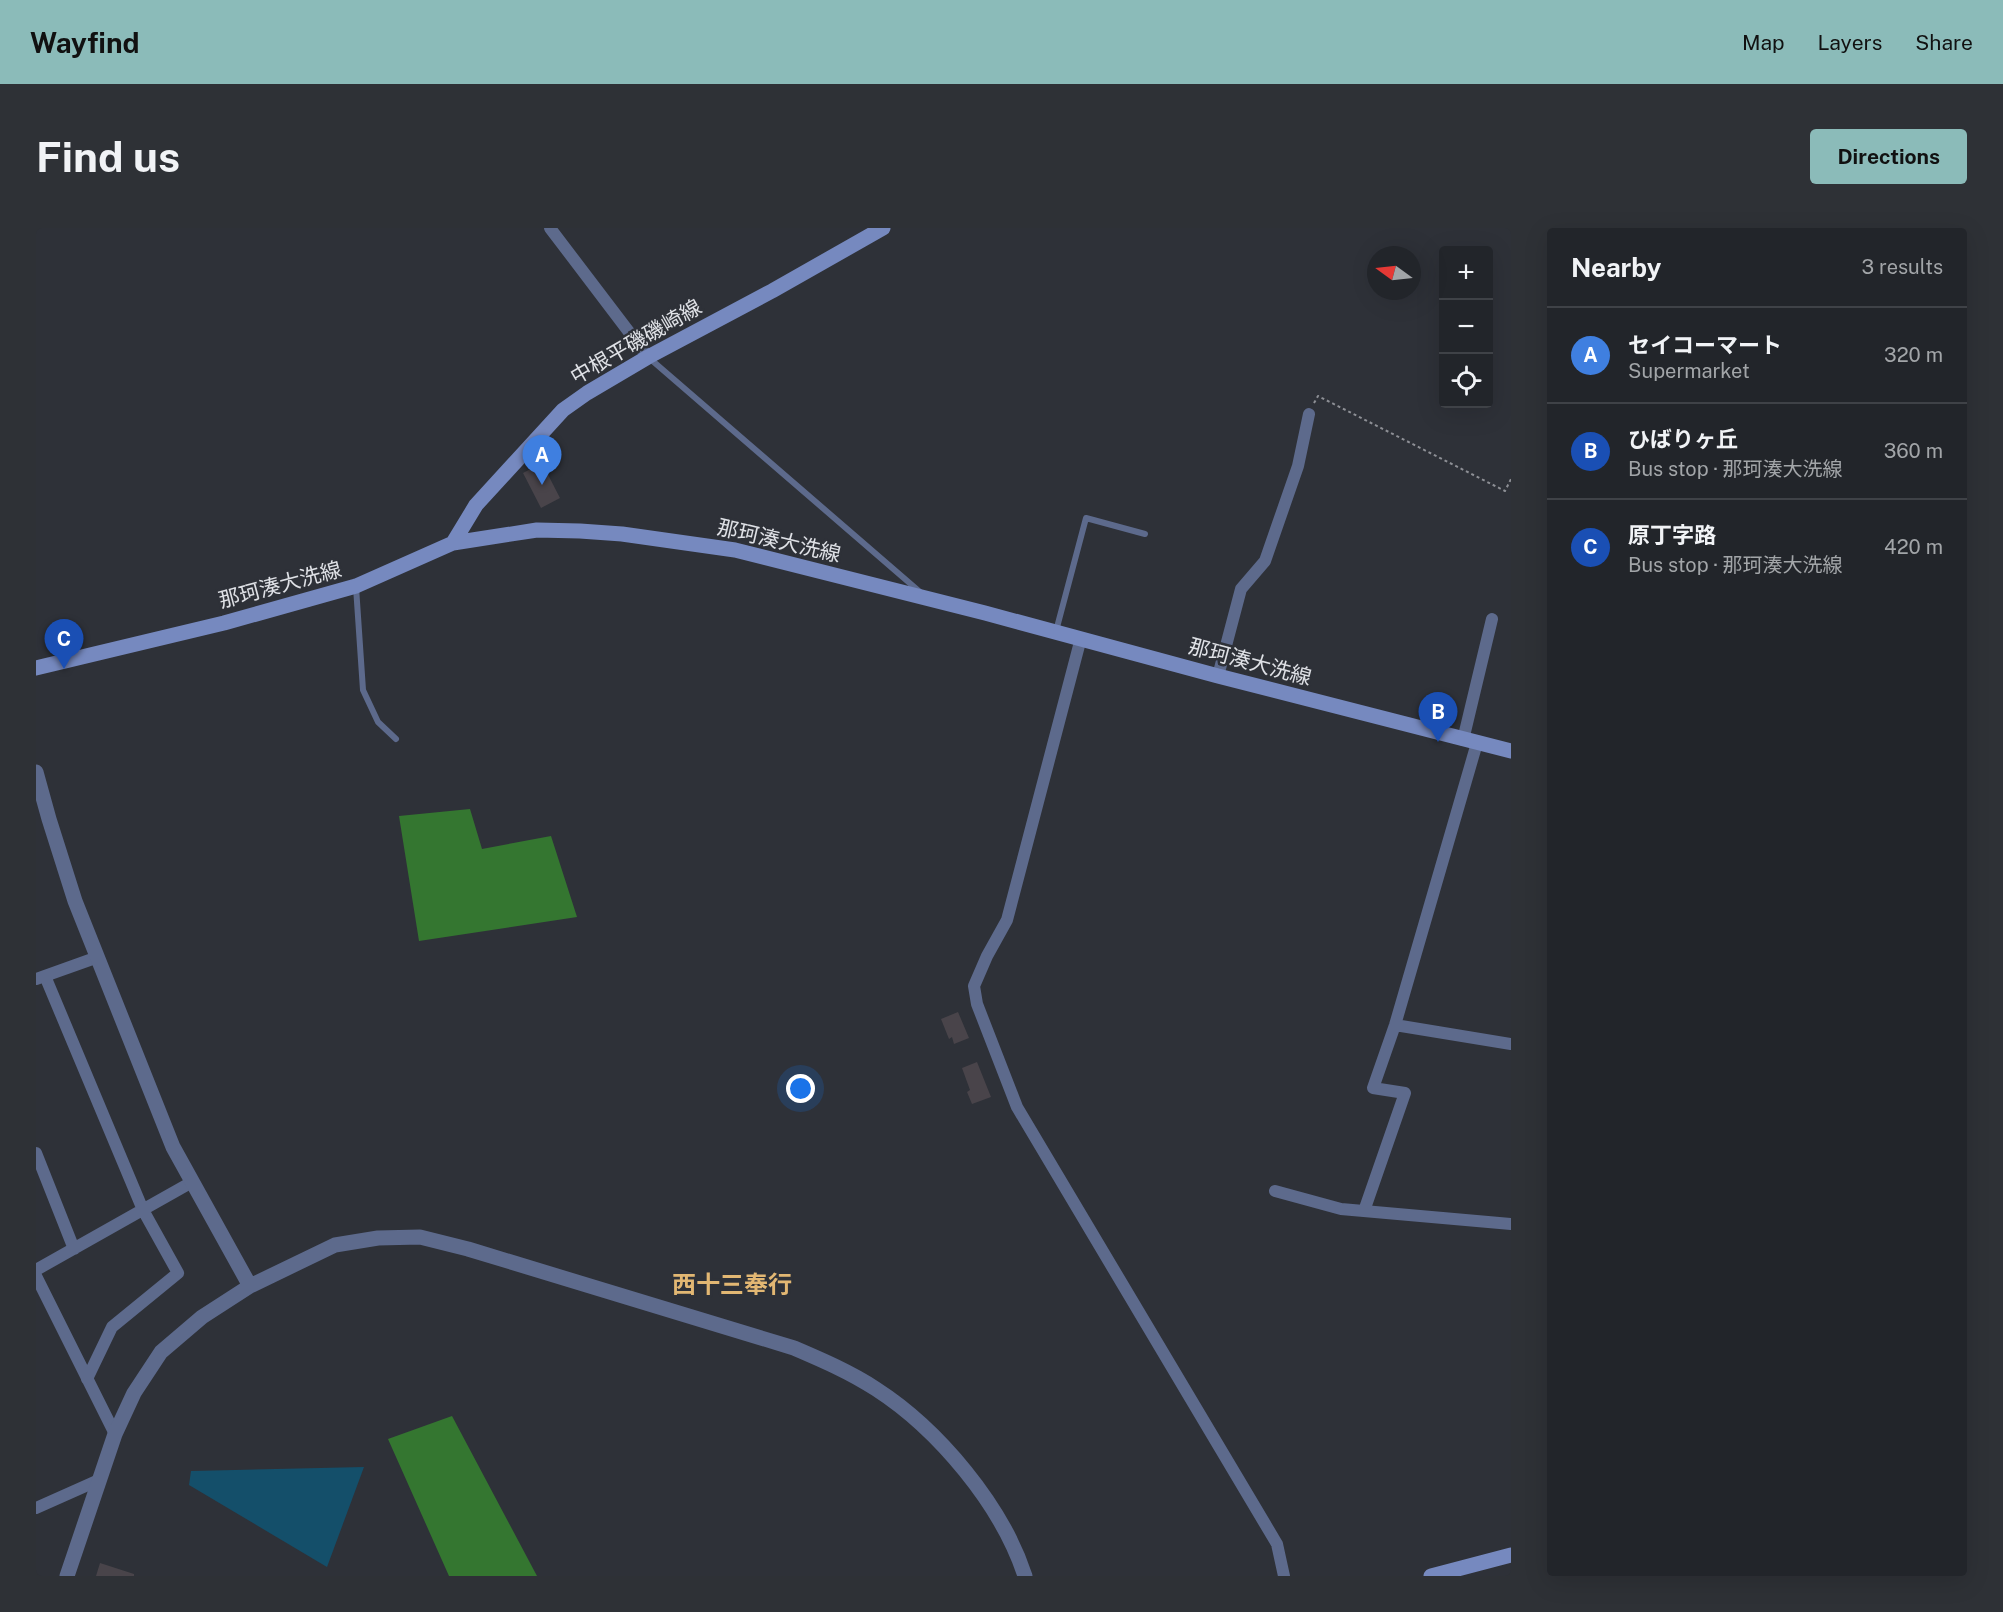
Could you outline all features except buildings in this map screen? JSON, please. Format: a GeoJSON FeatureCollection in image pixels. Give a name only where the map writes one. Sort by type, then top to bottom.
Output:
{"type":"FeatureCollection","features":[{"type":"Feature","properties":{"kind":"main road","name":"中根平磯磯崎線"},"geometry":{"type":"LineString","coordinates":[[453,543],[476,505],[563,410],[648,357],[772,291],[883,228]]}},
{"type":"Feature","properties":{"kind":"main road","name":"那珂湊大洗線"},"geometry":{"type":"LineString","coordinates":[[36,668],[224,623],[356,586],[453,543],[537,530],[580,531],[622,534],[735,550],[1511,751]]}},
{"type":"Feature","properties":{"kind":"main road"},"geometry":{"type":"LineString","coordinates":[[1431,1576],[1511,1555]]}},
{"type":"Feature","properties":{"kind":"street"},"geometry":{"type":"LineString","coordinates":[[550,228],[648,357]]}},
{"type":"Feature","properties":{"kind":"street"},"geometry":{"type":"LineString","coordinates":[[1218,676],[1241,589],[1265,561],[1298,466],[1309,414]]}},
{"type":"Feature","properties":{"kind":"street"},"geometry":{"type":"LineString","coordinates":[[1364,1211],[1405,1093],[1373,1088],[1395,1025],[1470,741],[1492,619]]}},
{"type":"Feature","properties":{"kind":"street"},"geometry":{"type":"LineString","coordinates":[[1081,638],[1007,920],[987,956],[975,986],[977,1004],[1017,1107],[1276,1544],[1284,1576]]}},
{"type":"Feature","properties":{"kind":"street"},"geometry":{"type":"LineString","coordinates":[[36,772],[75,901],[173,1147],[250,1286]]}},
{"type":"Feature","properties":{"kind":"street"},"geometry":{"type":"LineString","coordinates":[[87,1379],[112,1327],[178,1273],[143,1210],[40,977],[98,957]]}},
{"type":"Feature","properties":{"kind":"street"},"geometry":{"type":"LineString","coordinates":[[1395,1025],[1511,1044]]}},
{"type":"Feature","properties":{"kind":"street"},"geometry":{"type":"LineString","coordinates":[[36,1153],[74,1249]]}},
{"type":"Feature","properties":{"kind":"street"},"geometry":{"type":"LineString","coordinates":[[36,1270],[192,1182]]}},
{"type":"Feature","properties":{"kind":"street"},"geometry":{"type":"LineString","coordinates":[[1275,1191],[1341,1209],[1511,1224]]}},
{"type":"Feature","properties":{"kind":"street"},"geometry":{"type":"LineString","coordinates":[[67,1576],[115,1434],[134,1393],[160,1352],[202,1317],[250,1286],[335,1245],[378,1238],[420,1237],[468,1249],[794,1348],[876,1389],[911,1415],[968,1474],[986,1498],[1025,1576]]}},
{"type":"Feature","properties":{"kind":"street"},"geometry":{"type":"LineString","coordinates":[[36,1276],[115,1434]]}},
{"type":"Feature","properties":{"kind":"street"},"geometry":{"type":"LineString","coordinates":[[36,1508],[99,1480]]}},
{"type":"Feature","properties":{"kind":"lane"},"geometry":{"type":"LineString","coordinates":[[648,357],[927,598]]}},
{"type":"Feature","properties":{"kind":"lane"},"geometry":{"type":"LineString","coordinates":[[1056,632],[1086,518],[1145,534]]}},
{"type":"Feature","properties":{"kind":"lane"},"geometry":{"type":"LineString","coordinates":[[356,586],[363,690],[378,722],[396,739]]}},
{"type":"Feature","properties":{"kind":"path"},"geometry":{"type":"LineString","coordinates":[[1309,414],[1318,396],[1504,491],[1511,479]]}},
{"type":"Feature","properties":{"kind":"green space"},"geometry":{"type":"Polygon","coordinates":[[[470,809],[482,849],[551,836],[577,917],[419,941],[399,816],[470,809]]]}},
{"type":"Feature","properties":{"kind":"green space"},"geometry":{"type":"Polygon","coordinates":[[[452,1416],[537,1576],[449,1576],[388,1439],[452,1416]]]}},
{"type":"Feature","properties":{"kind":"water"},"geometry":{"type":"Polygon","coordinates":[[[364,1467],[327,1567],[189,1485],[191,1471],[364,1467]]]}},
{"type":"Feature","properties":{"kind":"place","name":"セイコーマート"},"geometry":{"type":"Point","coordinates":[542,485]}},
{"type":"Feature","properties":{"kind":"place","name":"原丁字路"},"geometry":{"type":"Point","coordinates":[64,669]}},
{"type":"Feature","properties":{"kind":"place","name":"ひばりヶ丘"},"geometry":{"type":"Point","coordinates":[1438,742]}},
{"type":"Feature","properties":{"kind":"district","name":"西十三奉行"},"geometry":{"type":"Point","coordinates":[732,1285]}}]}
